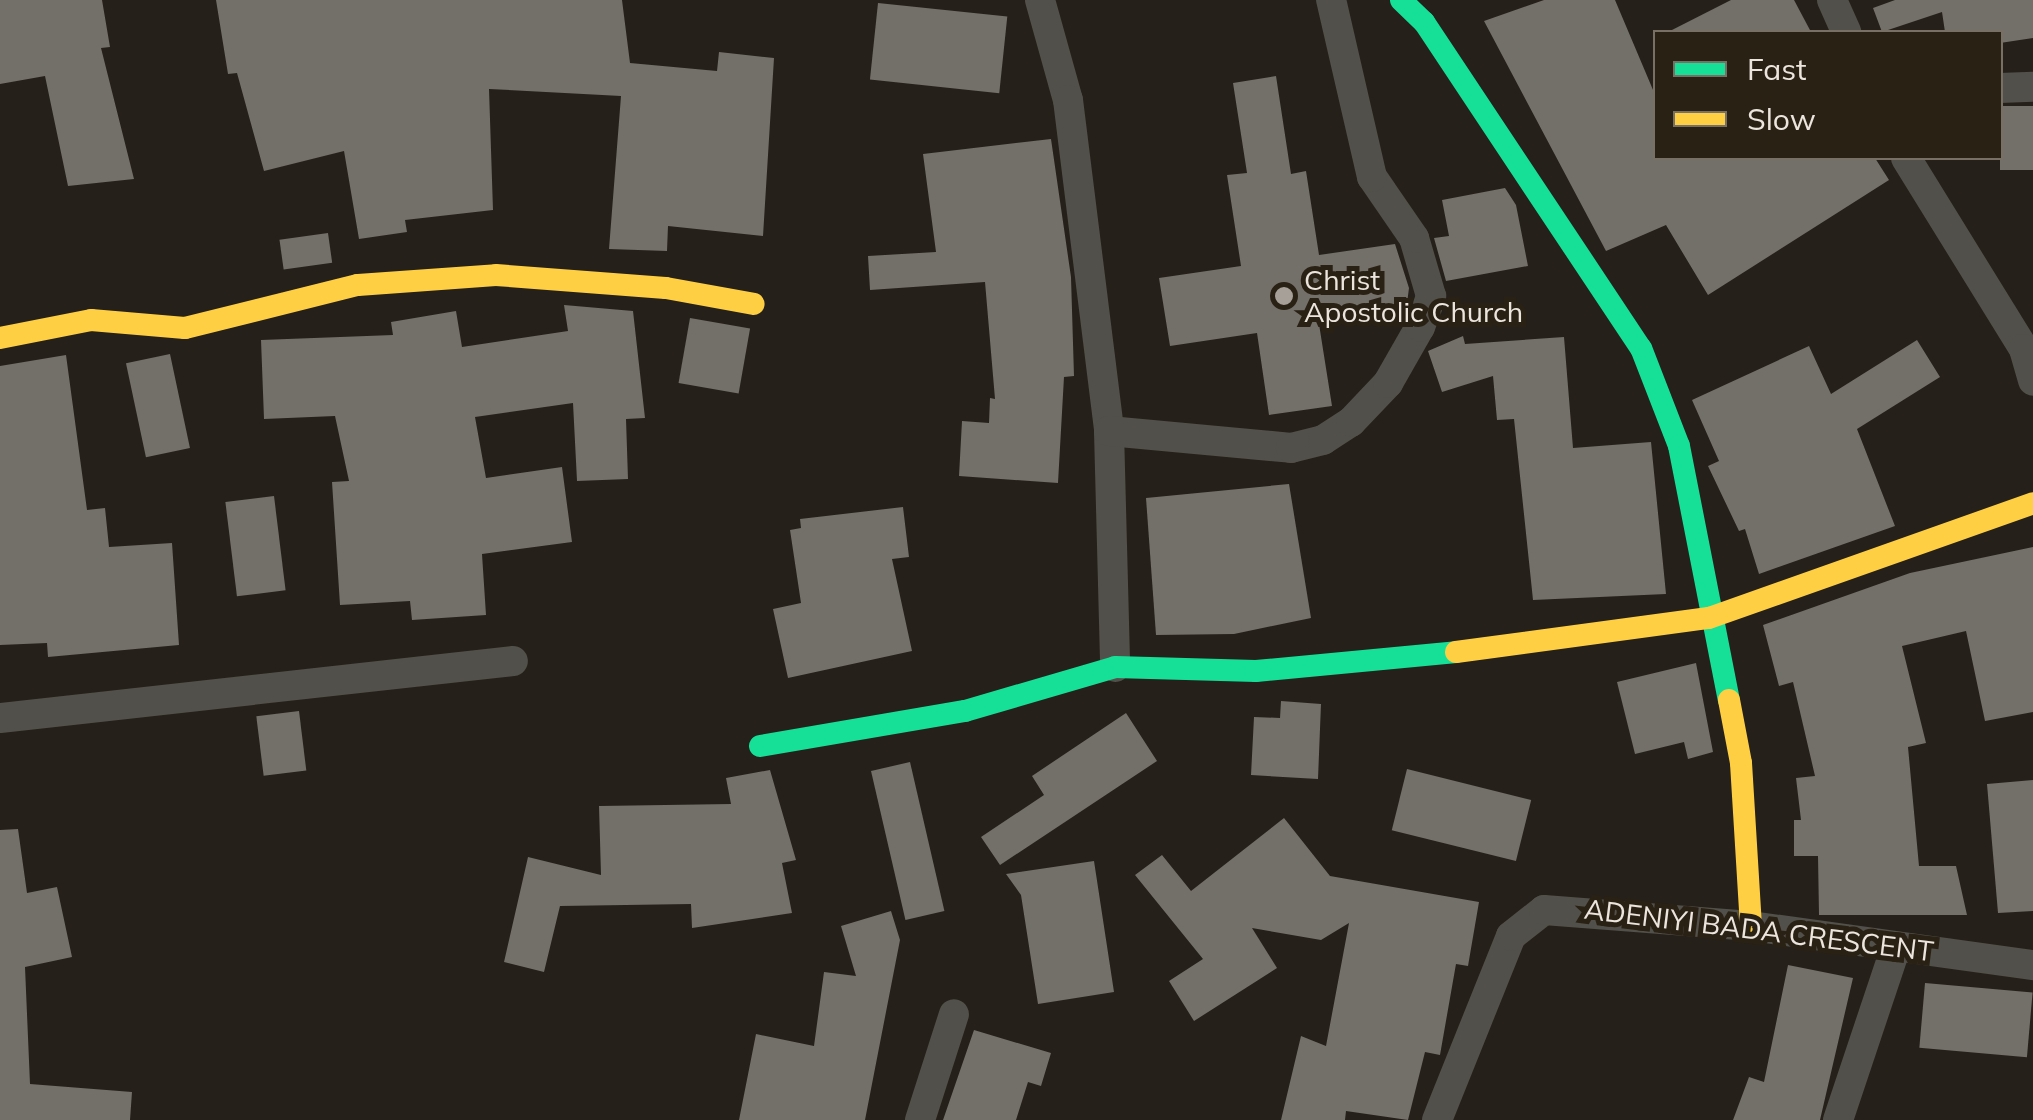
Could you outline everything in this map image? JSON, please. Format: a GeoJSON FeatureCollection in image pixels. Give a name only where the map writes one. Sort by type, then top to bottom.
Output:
{"type":"FeatureCollection","features":[{"type":"Feature","properties":{"kind":"street"},"geometry":{"type":"LineString","coordinates":[[1109,432],[1291,448],[1323,440],[1351,422],[1388,383],[1420,328],[1431,296],[1414,238],[1372,177],[1331,0]]}},
{"type":"Feature","properties":{"kind":"street"},"geometry":{"type":"LineString","coordinates":[[1401,0],[1424,22],[1641,348],[1679,446],[1709,618],[1741,762],[1751,926]]}},
{"type":"Feature","properties":{"kind":"street"},"geometry":{"type":"LineString","coordinates":[[1832,0],[1845,30]]}},
{"type":"Feature","properties":{"kind":"street"},"geometry":{"type":"LineString","coordinates":[[1048,9],[1068,100],[1109,432],[1116,667]]}},
{"type":"Feature","properties":{"kind":"street"},"geometry":{"type":"LineString","coordinates":[[2003,88],[2033,87]]}},
{"type":"Feature","properties":{"kind":"street"},"geometry":{"type":"LineString","coordinates":[[1907,160],[2024,349],[2033,381]]}},
{"type":"Feature","properties":{"kind":"street"},"geometry":{"type":"LineString","coordinates":[[0,338],[91,320],[184,328],[358,285],[496,275],[666,288],[754,304]]}},
{"type":"Feature","properties":{"kind":"street"},"geometry":{"type":"LineString","coordinates":[[760,746],[965,711],[1116,667],[1256,671],[1401,659],[1709,618],[2033,503]]}},
{"type":"Feature","properties":{"kind":"street"},"geometry":{"type":"LineString","coordinates":[[0,718],[513,661]]}},
{"type":"Feature","properties":{"kind":"street","name":"ADENIYI BADA CRESCENT"},"geometry":{"type":"LineString","coordinates":[[1437,1120],[1510,936],[1544,910],[1571,907],[1751,926],[2033,965]]}},
{"type":"Feature","properties":{"kind":"street"},"geometry":{"type":"LineString","coordinates":[[1838,1120],[1896,947]]}},
{"type":"Feature","properties":{"kind":"street"},"geometry":{"type":"LineString","coordinates":[[920,1120],[954,1014]]}},
{"type":"Feature","properties":{"kind":"building"},"geometry":{"type":"Polygon","coordinates":[[[0,0],[102,0],[110,47],[101,48],[134,179],[68,186],[45,76],[0,84],[0,0]]]}},
{"type":"Feature","properties":{"kind":"building"},"geometry":{"type":"Polygon","coordinates":[[[216,0],[622,0],[630,63],[717,71],[719,52],[774,58],[763,236],[668,226],[667,251],[609,249],[621,96],[489,89],[493,210],[405,220],[407,232],[359,239],[344,151],[264,171],[237,73],[228,74],[216,0]]]}},
{"type":"Feature","properties":{"kind":"building"},"geometry":{"type":"Polygon","coordinates":[[[1544,0],[1615,0],[1653,90],[1653,160],[1876,160],[1889,180],[1708,295],[1666,225],[1606,251],[1484,21],[1544,0]]]}},
{"type":"Feature","properties":{"kind":"building"},"geometry":{"type":"Polygon","coordinates":[[[1731,0],[1794,0],[1810,30],[1672,30],[1731,0]]]}},
{"type":"Feature","properties":{"kind":"building"},"geometry":{"type":"Polygon","coordinates":[[[1895,0],[2033,0],[2033,38],[2003,43],[2003,30],[1945,30],[1942,12],[1881,30],[1873,8],[1895,0]]]}},
{"type":"Feature","properties":{"kind":"building"},"geometry":{"type":"Polygon","coordinates":[[[878,3],[1007,17],[999,93],[870,80],[878,3]]]}},
{"type":"Feature","properties":{"kind":"building"},"geometry":{"type":"Polygon","coordinates":[[[1276,76],[1291,174],[1306,171],[1319,255],[1395,244],[1409,288],[1406,311],[1319,324],[1332,406],[1269,415],[1257,333],[1170,346],[1159,278],[1241,266],[1227,175],[1247,173],[1233,83],[1276,76]]]}},
{"type":"Feature","properties":{"kind":"building"},"geometry":{"type":"Polygon","coordinates":[[[2003,106],[2033,106],[2033,170],[2000,170],[2003,106]]]}},
{"type":"Feature","properties":{"kind":"building"},"geometry":{"type":"Polygon","coordinates":[[[1051,139],[1071,277],[1074,376],[1064,377],[1058,483],[959,476],[962,421],[989,423],[990,398],[995,399],[985,282],[870,290],[868,256],[936,252],[923,154],[1051,139]]]}},
{"type":"Feature","properties":{"kind":"building"},"geometry":{"type":"Polygon","coordinates":[[[1505,188],[1516,205],[1528,266],[1446,281],[1434,238],[1449,236],[1442,200],[1505,188]]]}},
{"type":"Feature","properties":{"kind":"building"},"geometry":{"type":"Polygon","coordinates":[[[328,233],[332,263],[284,270],[279,240],[328,233]]]}},
{"type":"Feature","properties":{"kind":"building"},"geometry":{"type":"Polygon","coordinates":[[[564,305],[633,311],[645,418],[626,419],[628,479],[577,481],[573,403],[475,417],[486,478],[562,467],[572,542],[482,554],[486,615],[412,620],[410,601],[340,605],[332,482],[349,481],[335,416],[264,419],[261,340],[393,335],[391,322],[456,311],[462,347],[568,331],[564,305]]]}},
{"type":"Feature","properties":{"kind":"building"},"geometry":{"type":"Polygon","coordinates":[[[690,318],[750,329],[739,394],[679,383],[690,318]]]}},
{"type":"Feature","properties":{"kind":"building"},"geometry":{"type":"Polygon","coordinates":[[[1463,336],[1465,344],[1564,337],[1573,448],[1651,442],[1666,594],[1533,600],[1514,419],[1497,420],[1493,376],[1442,392],[1428,351],[1463,336]]]}},
{"type":"Feature","properties":{"kind":"building"},"geometry":{"type":"Polygon","coordinates":[[[1917,340],[1940,377],[1857,429],[1895,526],[1759,574],[1745,529],[1739,531],[1708,466],[1719,461],[1692,400],[1809,346],[1831,394],[1917,340]]]}},
{"type":"Feature","properties":{"kind":"building"},"geometry":{"type":"Polygon","coordinates":[[[170,354],[190,448],[146,457],[126,363],[170,354]]]}},
{"type":"Feature","properties":{"kind":"building"},"geometry":{"type":"Polygon","coordinates":[[[66,355],[87,510],[105,508],[109,547],[172,543],[179,645],[48,657],[47,643],[0,645],[0,366],[66,355]]]}},
{"type":"Feature","properties":{"kind":"building"},"geometry":{"type":"Polygon","coordinates":[[[1289,484],[1311,618],[1234,634],[1156,635],[1146,498],[1289,484]]]}},
{"type":"Feature","properties":{"kind":"building"},"geometry":{"type":"Polygon","coordinates":[[[274,496],[286,590],[237,596],[225,502],[274,496]]]}},
{"type":"Feature","properties":{"kind":"building"},"geometry":{"type":"Polygon","coordinates":[[[903,507],[909,557],[892,559],[912,651],[788,678],[773,609],[801,603],[790,530],[801,528],[800,519],[903,507]]]}},
{"type":"Feature","properties":{"kind":"building"},"geometry":{"type":"Polygon","coordinates":[[[2033,547],[2033,712],[1985,721],[1966,631],[1902,646],[1926,743],[1908,747],[1919,866],[1956,866],[1967,915],[1819,915],[1818,856],[1794,856],[1794,820],[1801,820],[1796,778],[1815,776],[1793,682],[1779,686],[1763,625],[1910,573],[2033,547]]]}},
{"type":"Feature","properties":{"kind":"building"},"geometry":{"type":"Polygon","coordinates":[[[1696,663],[1713,752],[1688,759],[1684,742],[1635,754],[1617,682],[1696,663]]]}},
{"type":"Feature","properties":{"kind":"building"},"geometry":{"type":"Polygon","coordinates":[[[1281,701],[1321,704],[1318,779],[1251,775],[1254,717],[1280,718],[1281,701]]]}},
{"type":"Feature","properties":{"kind":"building"},"geometry":{"type":"Polygon","coordinates":[[[299,711],[306,771],[264,776],[256,716],[299,711]]]}},
{"type":"Feature","properties":{"kind":"building"},"geometry":{"type":"Polygon","coordinates":[[[1126,713],[1157,761],[1000,865],[981,837],[1044,795],[1032,776],[1126,713]]]}},
{"type":"Feature","properties":{"kind":"building"},"geometry":{"type":"Polygon","coordinates":[[[910,762],[944,911],[905,920],[871,771],[910,762]]]}},
{"type":"Feature","properties":{"kind":"building"},"geometry":{"type":"Polygon","coordinates":[[[1407,769],[1531,800],[1516,861],[1392,830],[1407,769]]]}},
{"type":"Feature","properties":{"kind":"building"},"geometry":{"type":"Polygon","coordinates":[[[770,770],[796,860],[782,863],[792,913],[692,928],[691,904],[560,906],[544,972],[504,962],[528,857],[601,875],[599,806],[731,804],[726,778],[770,770]]]}},
{"type":"Feature","properties":{"kind":"building"},"geometry":{"type":"Polygon","coordinates":[[[2033,780],[2033,911],[1998,913],[1987,784],[2033,780]]]}},
{"type":"Feature","properties":{"kind":"building"},"geometry":{"type":"Polygon","coordinates":[[[1284,818],[1330,876],[1479,902],[1468,966],[1456,964],[1440,1055],[1425,1052],[1408,1120],[1346,1111],[1345,1120],[1281,1120],[1301,1036],[1326,1046],[1349,923],[1321,940],[1252,928],[1277,968],[1194,1021],[1169,981],[1203,959],[1135,875],[1162,855],[1191,891],[1284,818]]]}},
{"type":"Feature","properties":{"kind":"building"},"geometry":{"type":"Polygon","coordinates":[[[18,829],[27,893],[57,887],[72,957],[25,967],[30,1084],[132,1092],[130,1120],[0,1120],[0,830],[18,829]]]}},
{"type":"Feature","properties":{"kind":"building"},"geometry":{"type":"Polygon","coordinates":[[[1094,861],[1114,992],[1038,1004],[1021,895],[1006,874],[1094,861]]]}},
{"type":"Feature","properties":{"kind":"building"},"geometry":{"type":"Polygon","coordinates":[[[891,911],[900,940],[865,1120],[739,1120],[756,1034],[814,1046],[824,972],[856,976],[841,926],[891,911]]]}},
{"type":"Feature","properties":{"kind":"building"},"geometry":{"type":"Polygon","coordinates":[[[1788,965],[1853,978],[1820,1120],[1733,1120],[1749,1077],[1764,1082],[1788,965]]]}},
{"type":"Feature","properties":{"kind":"building"},"geometry":{"type":"Polygon","coordinates":[[[1925,983],[2033,992],[2027,1057],[1919,1048],[1925,983]]]}},
{"type":"Feature","properties":{"kind":"building"},"geometry":{"type":"Polygon","coordinates":[[[974,1030],[1051,1053],[1041,1086],[1028,1082],[1016,1120],[943,1120],[974,1030]]]}},
{"type":"Feature","properties":{"kind":"traffic: fast"},"geometry":{"type":"LineString","coordinates":[[1401,0],[1424,22],[1641,348],[1679,446],[1729,700]]}},
{"type":"Feature","properties":{"kind":"traffic: fast"},"geometry":{"type":"LineString","coordinates":[[760,746],[965,711],[1115,667],[1256,671],[1456,652]]}},
{"type":"Feature","properties":{"kind":"traffic: slow"},"geometry":{"type":"LineString","coordinates":[[0,338],[91,320],[185,328],[358,285],[496,275],[666,288],[754,304]]}},
{"type":"Feature","properties":{"kind":"traffic: slow"},"geometry":{"type":"LineString","coordinates":[[1456,652],[1709,618],[2033,503]]}},
{"type":"Feature","properties":{"kind":"traffic: slow"},"geometry":{"type":"LineString","coordinates":[[1729,700],[1741,763],[1751,926]]}},
{"type":"Feature","properties":{"kind":"place","name":"Christ Apostolic Church"},"geometry":{"type":"Point","coordinates":[1284,296]}}]}
